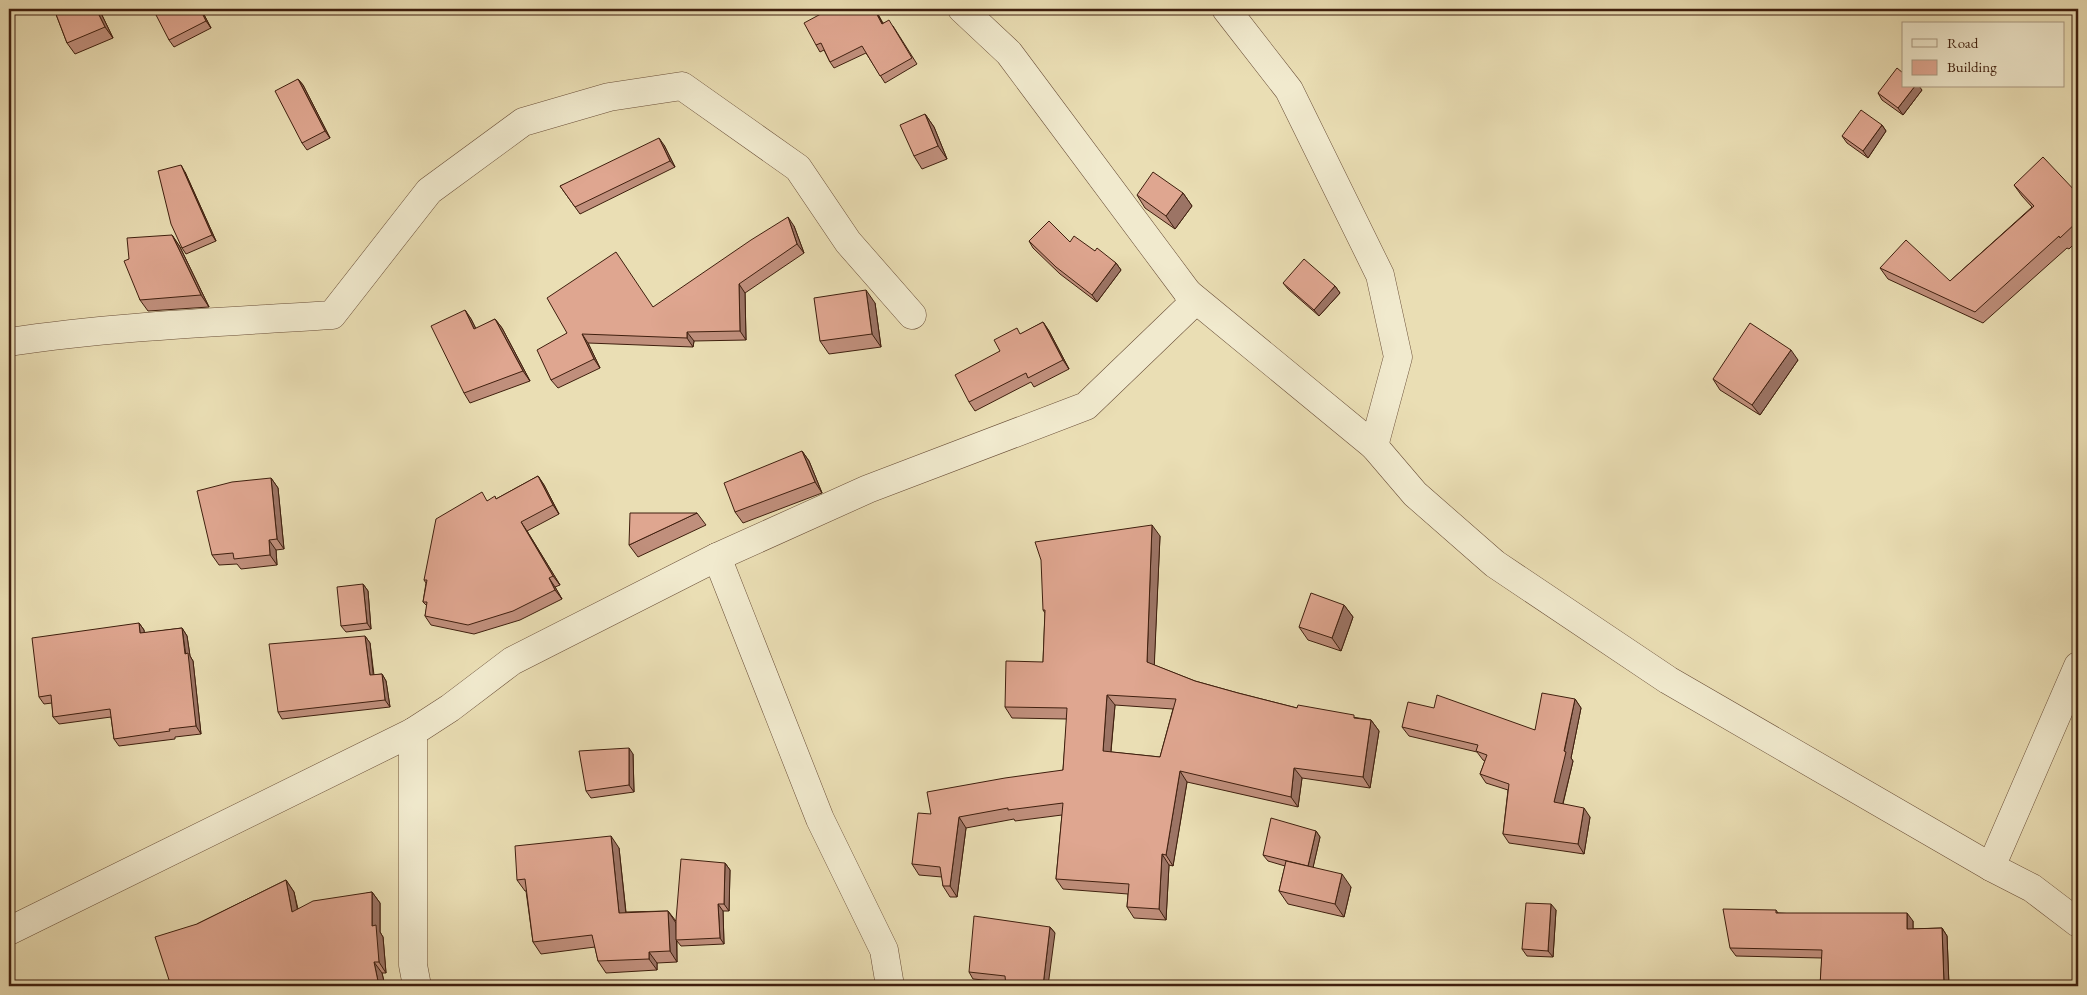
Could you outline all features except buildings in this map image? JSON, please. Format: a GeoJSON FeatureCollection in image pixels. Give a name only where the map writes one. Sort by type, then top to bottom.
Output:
{"type":"FeatureCollection","features":[{"type":"Feature","properties":{"kind":"street"},"geometry":{"type":"LineString","coordinates":[[962,9],[1009,53],[1188,293],[1374,446],[1415,494],[1495,564],[1668,680],[1991,867],[2032,888],[2078,923]]}},
{"type":"Feature","properties":{"kind":"street"},"geometry":{"type":"LineString","coordinates":[[1226,9],[1289,90],[1380,275],[1398,357],[1374,446]]}},
{"type":"Feature","properties":{"kind":"street"},"geometry":{"type":"LineString","coordinates":[[9,342],[79,334],[332,315],[429,191],[523,122],[609,98],[682,86],[798,168],[848,242],[912,315]]}},
{"type":"Feature","properties":{"kind":"street"},"geometry":{"type":"LineString","coordinates":[[9,931],[413,732],[450,708],[512,661],[717,557],[868,489],[1086,406],[1192,304],[1188,293]]}},
{"type":"Feature","properties":{"kind":"street"},"geometry":{"type":"LineString","coordinates":[[717,557],[820,819],[884,950],[890,986]]}},
{"type":"Feature","properties":{"kind":"street"},"geometry":{"type":"LineString","coordinates":[[1991,867],[2078,666]]}},
{"type":"Feature","properties":{"kind":"street"},"geometry":{"type":"LineString","coordinates":[[413,732],[414,965],[417,986]]}}]}
